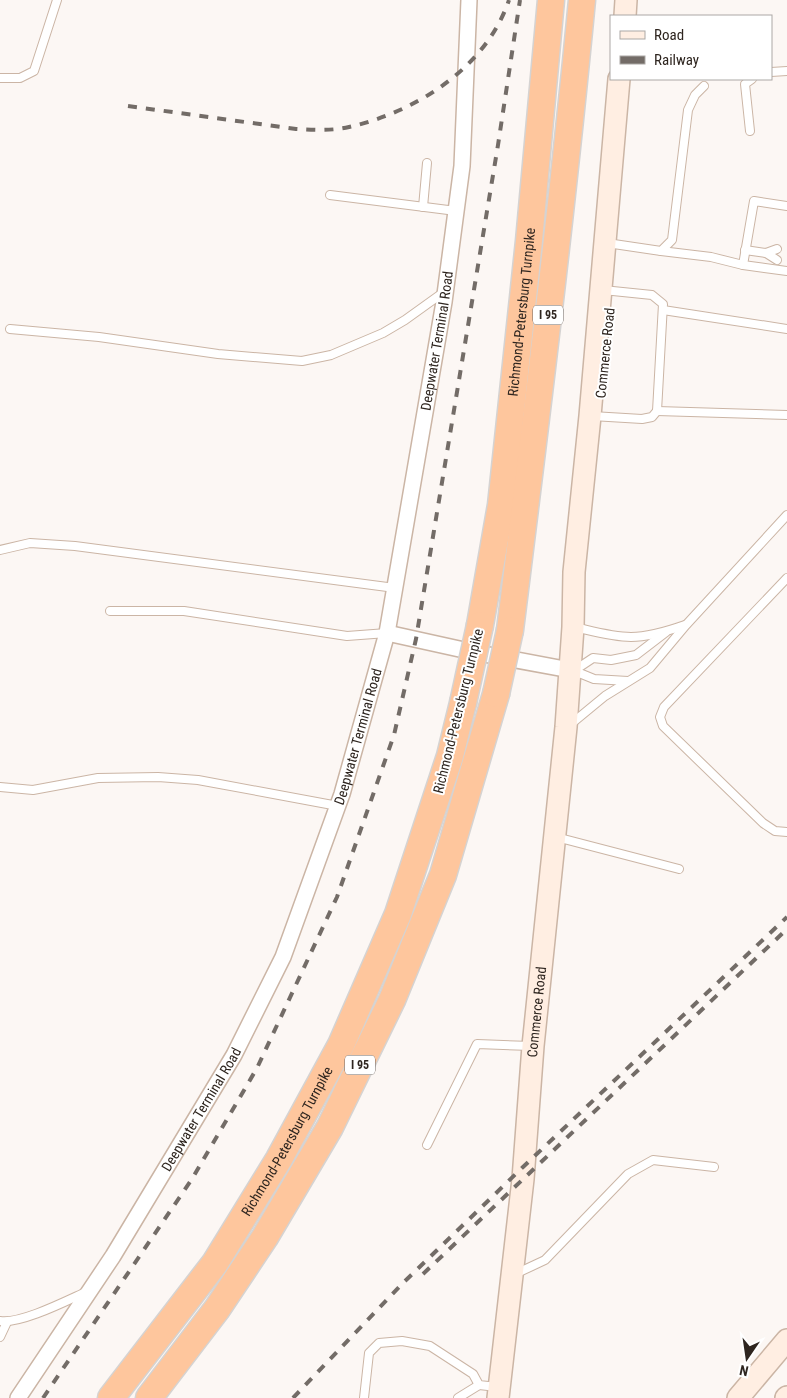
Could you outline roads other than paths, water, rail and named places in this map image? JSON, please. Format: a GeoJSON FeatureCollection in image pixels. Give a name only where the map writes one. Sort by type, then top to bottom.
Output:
{"type":"FeatureCollection","features":[{"type":"Feature","properties":{"kind":"highway","name":"Richmond-Petersburg Turnpike"},"geometry":{"type":"LineString","coordinates":[[111,1398],[215,1263],[279,1159],[342,1045],[398,914],[450,756],[480,624],[501,505],[529,241],[551,0]]}},
{"type":"Feature","properties":{"kind":"highway","name":"Richmond-Petersburg Turnpike"},"geometry":{"type":"LineString","coordinates":[[149,1398],[223,1300],[265,1236],[330,1127],[392,1000],[443,875],[496,694],[510,630],[571,117],[582,0]]}},
{"type":"Feature","properties":{"kind":"main road"},"geometry":{"type":"LineString","coordinates":[[625,15],[626,0]]}},
{"type":"Feature","properties":{"kind":"main road"},"geometry":{"type":"LineString","coordinates":[[634,15],[635,0]]}},
{"type":"Feature","properties":{"kind":"main road","name":"Commerce Road"},"geometry":{"type":"LineString","coordinates":[[492,1390],[511,1276],[522,1179],[533,1046],[573,670],[574,572],[594,416],[606,290],[619,80]]}},
{"type":"Feature","properties":{"kind":"main road","name":"Commerce Road"},"geometry":{"type":"LineString","coordinates":[[610,244],[630,80]]}},
{"type":"Feature","properties":{"kind":"main road"},"geometry":{"type":"LineString","coordinates":[[738,1398],[787,1340]]}},
{"type":"Feature","properties":{"kind":"street","name":"Deepwater Terminal Road"},"geometry":{"type":"LineString","coordinates":[[18,1398],[113,1256],[234,1055],[283,957],[338,806],[387,632],[445,290],[462,166],[469,0]]}},
{"type":"Feature","properties":{"kind":"street"},"geometry":{"type":"LineString","coordinates":[[387,632],[474,652],[573,670]]}},
{"type":"Feature","properties":{"kind":"lane"},"geometry":{"type":"LineString","coordinates":[[0,78],[20,78],[34,71],[57,0]]}},
{"type":"Feature","properties":{"kind":"lane"},"geometry":{"type":"LineString","coordinates":[[772,72],[787,71]]}},
{"type":"Feature","properties":{"kind":"lane"},"geometry":{"type":"LineString","coordinates":[[750,131],[745,84],[751,80]]}},
{"type":"Feature","properties":{"kind":"lane"},"geometry":{"type":"LineString","coordinates":[[661,251],[672,240],[688,110],[695,95],[704,86]]}},
{"type":"Feature","properties":{"kind":"lane"},"geometry":{"type":"LineString","coordinates":[[423,207],[427,163]]}},
{"type":"Feature","properties":{"kind":"lane"},"geometry":{"type":"LineString","coordinates":[[330,196],[456,211]]}},
{"type":"Feature","properties":{"kind":"lane"},"geometry":{"type":"LineString","coordinates":[[742,264],[754,201],[787,206]]}},
{"type":"Feature","properties":{"kind":"lane"},"geometry":{"type":"LineString","coordinates":[[610,244],[711,257],[787,271]]}},
{"type":"Feature","properties":{"kind":"lane"},"geometry":{"type":"LineString","coordinates":[[766,253],[777,249]]}},
{"type":"Feature","properties":{"kind":"lane"},"geometry":{"type":"LineString","coordinates":[[745,250],[766,253],[777,260]]}},
{"type":"Feature","properties":{"kind":"lane"},"geometry":{"type":"LineString","coordinates":[[10,330],[99,337],[218,354],[302,361],[331,355],[383,333],[406,320],[445,290]]}},
{"type":"Feature","properties":{"kind":"lane"},"geometry":{"type":"LineString","coordinates":[[594,416],[642,419],[652,417],[657,411],[663,304],[652,295],[606,290]]}},
{"type":"Feature","properties":{"kind":"lane"},"geometry":{"type":"LineString","coordinates":[[663,310],[787,329]]}},
{"type":"Feature","properties":{"kind":"lane"},"geometry":{"type":"LineString","coordinates":[[657,411],[787,415]]}},
{"type":"Feature","properties":{"kind":"lane"},"geometry":{"type":"LineString","coordinates":[[566,727],[605,696],[650,668],[686,625],[787,514]]}},
{"type":"Feature","properties":{"kind":"lane"},"geometry":{"type":"LineString","coordinates":[[0,550],[30,543],[75,546],[395,588]]}},
{"type":"Feature","properties":{"kind":"lane"},"geometry":{"type":"LineString","coordinates":[[787,578],[664,706],[660,717],[663,726],[763,823],[775,831],[787,832]]}},
{"type":"Feature","properties":{"kind":"lane"},"geometry":{"type":"LineString","coordinates":[[110,611],[184,611],[347,636],[387,632]]}},
{"type":"Feature","properties":{"kind":"lane"},"geometry":{"type":"LineString","coordinates":[[573,627],[612,636],[632,637],[666,632],[686,625]]}},
{"type":"Feature","properties":{"kind":"lane"},"geometry":{"type":"LineString","coordinates":[[573,670],[593,658],[611,660],[636,655],[666,632]]}},
{"type":"Feature","properties":{"kind":"lane"},"geometry":{"type":"LineString","coordinates":[[573,670],[594,679],[628,681]]}},
{"type":"Feature","properties":{"kind":"lane"},"geometry":{"type":"LineString","coordinates":[[0,787],[33,790],[98,778],[188,779],[268,791],[338,806]]}},
{"type":"Feature","properties":{"kind":"lane"},"geometry":{"type":"LineString","coordinates":[[556,837],[679,869]]}},
{"type":"Feature","properties":{"kind":"lane"},"geometry":{"type":"LineString","coordinates":[[427,1145],[477,1044],[533,1046]]}},
{"type":"Feature","properties":{"kind":"lane"},"geometry":{"type":"LineString","coordinates":[[511,1276],[545,1260],[628,1174],[653,1160],[714,1167]]}},
{"type":"Feature","properties":{"kind":"lane"},"geometry":{"type":"LineString","coordinates":[[0,1337],[3,1321],[20,1319],[91,1290]]}},
{"type":"Feature","properties":{"kind":"lane"},"geometry":{"type":"LineString","coordinates":[[364,1398],[369,1353],[379,1343],[402,1341],[430,1346],[473,1374],[492,1390]]}},
{"type":"Feature","properties":{"kind":"lane"},"geometry":{"type":"LineString","coordinates":[[458,1398],[492,1390]]}},
{"type":"Feature","properties":{"kind":"railway"},"geometry":{"type":"LineString","coordinates":[[128,106],[296,129],[316,130],[349,127],[399,110],[423,98],[446,83],[466,66],[484,46],[498,24],[509,0]]}},
{"type":"Feature","properties":{"kind":"railway"},"geometry":{"type":"LineString","coordinates":[[43,1398],[192,1179],[257,1068],[337,897],[394,735],[416,639],[498,145],[520,0]]}},
{"type":"Feature","properties":{"kind":"railway"},"geometry":{"type":"LineString","coordinates":[[293,1398],[403,1283],[787,917]]}},
{"type":"Feature","properties":{"kind":"railway"},"geometry":{"type":"LineString","coordinates":[[423,1274],[787,929]]}}]}
